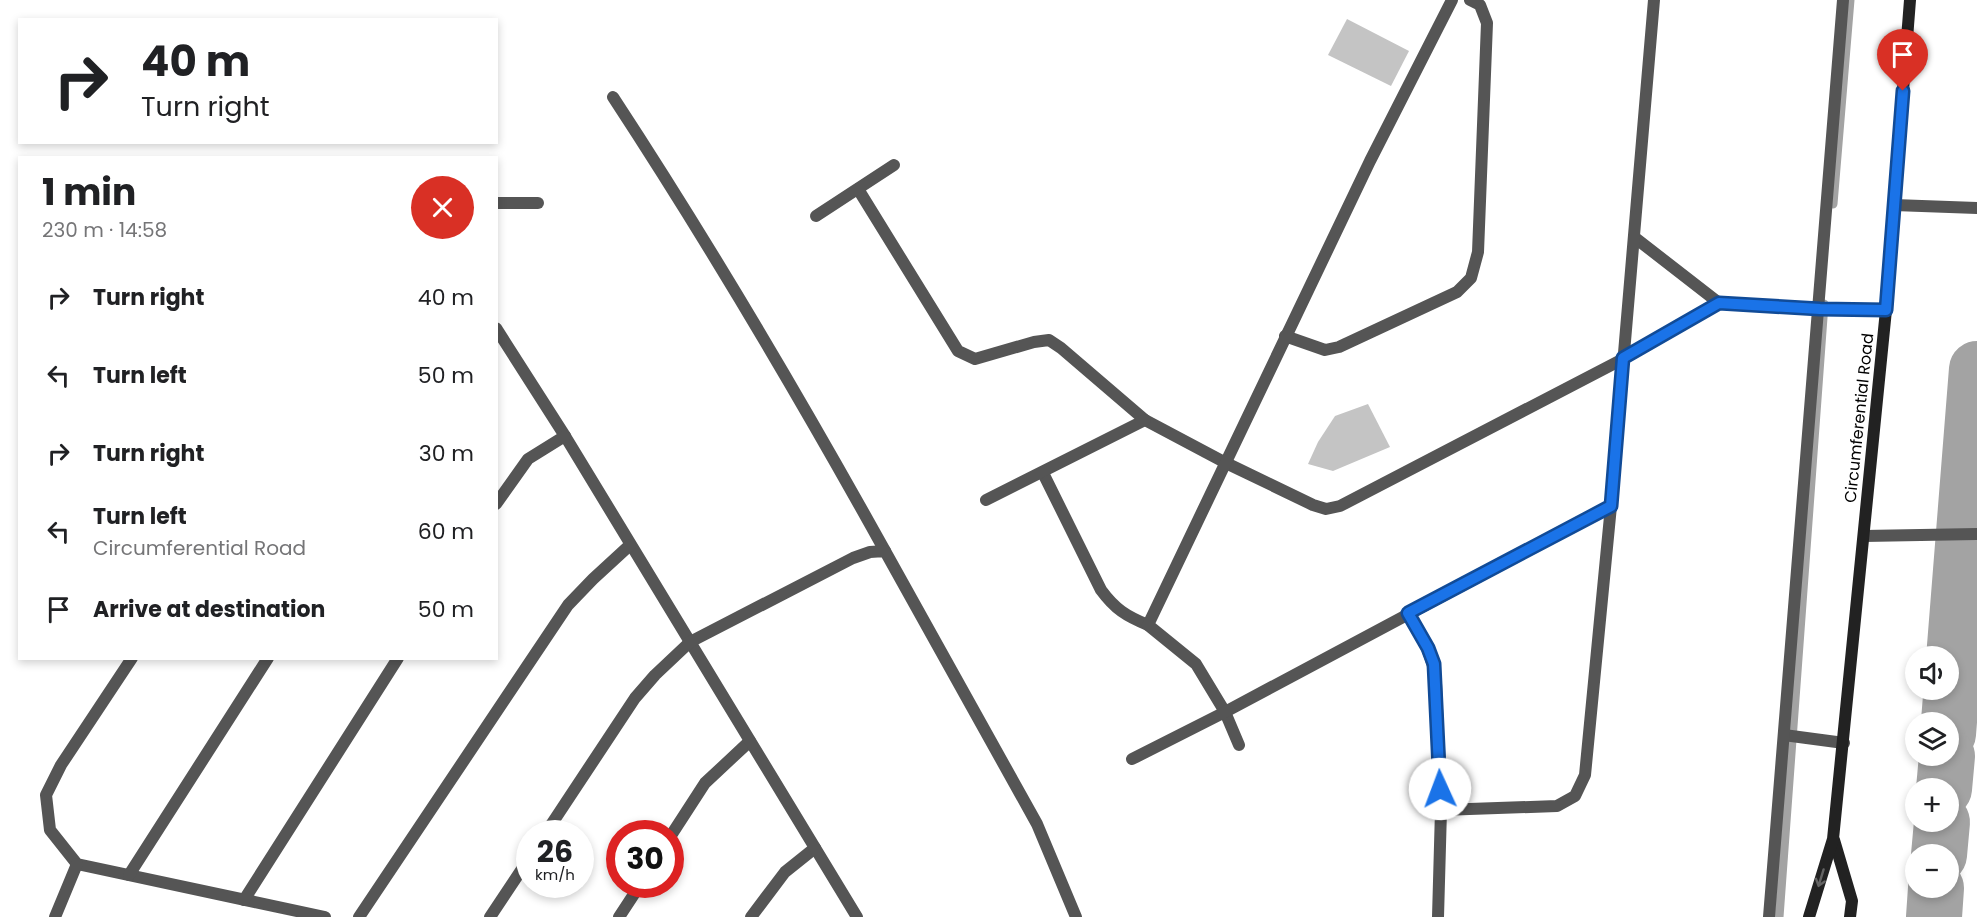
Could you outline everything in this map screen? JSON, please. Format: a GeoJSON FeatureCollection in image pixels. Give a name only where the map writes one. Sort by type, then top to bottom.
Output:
{"type":"FeatureCollection","features":[{"type":"Feature","properties":{"kind":"main road","name":"Circumferential Road"},"geometry":{"type":"LineString","coordinates":[[1809,917],[1833,839],[1844,743],[1886,310],[1910,0]]}},
{"type":"Feature","properties":{"kind":"main road","name":"Circumferential Road"},"geometry":{"type":"LineString","coordinates":[[1833,839],[1852,901],[1850,917]]}},
{"type":"Feature","properties":{"kind":"street"},"geometry":{"type":"LineString","coordinates":[[1148,625],[1370,161],[1452,0]]}},
{"type":"Feature","properties":{"kind":"street"},"geometry":{"type":"LineString","coordinates":[[1285,336],[1325,350],[1339,347],[1457,292],[1471,278],[1478,252],[1487,23],[1480,5],[1470,0]]}},
{"type":"Feature","properties":{"kind":"street"},"geometry":{"type":"LineString","coordinates":[[1441,810],[1557,806],[1575,796],[1585,775],[1611,506],[1654,0]]}},
{"type":"Feature","properties":{"kind":"street"},"geometry":{"type":"LineString","coordinates":[[1769,917],[1843,0]]}},
{"type":"Feature","properties":{"kind":"street"},"geometry":{"type":"LineString","coordinates":[[613,97],[683,204],[805,406],[1037,824],[1076,917]]}},
{"type":"Feature","properties":{"kind":"street"},"geometry":{"type":"LineString","coordinates":[[816,216],[894,165]]}},
{"type":"Feature","properties":{"kind":"street"},"geometry":{"type":"LineString","coordinates":[[858,189],[958,351],[975,359],[1049,340],[1145,420],[1226,463],[1326,509],[1340,506],[1623,358],[1719,303],[1819,309],[1886,310]]}},
{"type":"Feature","properties":{"kind":"street"},"geometry":{"type":"LineString","coordinates":[[498,203],[538,203]]}},
{"type":"Feature","properties":{"kind":"street"},"geometry":{"type":"LineString","coordinates":[[1894,205],[1977,208]]}},
{"type":"Feature","properties":{"kind":"street"},"geometry":{"type":"LineString","coordinates":[[1634,237],[1719,303]]}},
{"type":"Feature","properties":{"kind":"street"},"geometry":{"type":"LineString","coordinates":[[498,333],[565,436],[857,917]]}},
{"type":"Feature","properties":{"kind":"street"},"geometry":{"type":"LineString","coordinates":[[986,500],[1145,420]]}},
{"type":"Feature","properties":{"kind":"street"},"geometry":{"type":"LineString","coordinates":[[498,501],[528,459],[565,436]]}},
{"type":"Feature","properties":{"kind":"street"},"geometry":{"type":"LineString","coordinates":[[1043,473],[1101,590],[1126,616],[1148,625],[1196,664],[1225,712],[1239,745]]}},
{"type":"Feature","properties":{"kind":"street"},"geometry":{"type":"LineString","coordinates":[[1132,759],[1225,712],[1611,506]]}},
{"type":"Feature","properties":{"kind":"street"},"geometry":{"type":"LineString","coordinates":[[1864,536],[1977,534]]}},
{"type":"Feature","properties":{"kind":"street"},"geometry":{"type":"LineString","coordinates":[[359,917],[568,605],[630,545]]}},
{"type":"Feature","properties":{"kind":"street"},"geometry":{"type":"LineString","coordinates":[[554,820],[635,698],[655,675],[690,642],[853,558],[870,552],[885,551]]}},
{"type":"Feature","properties":{"kind":"street"},"geometry":{"type":"LineString","coordinates":[[1408,613],[1428,648],[1434,664],[1441,810],[1438,917]]}},
{"type":"Feature","properties":{"kind":"street"},"geometry":{"type":"LineString","coordinates":[[131,660],[61,765],[45,795],[50,830],[77,864],[325,917]]}},
{"type":"Feature","properties":{"kind":"street"},"geometry":{"type":"LineString","coordinates":[[129,875],[267,660]]}},
{"type":"Feature","properties":{"kind":"street"},"geometry":{"type":"LineString","coordinates":[[244,900],[397,660]]}},
{"type":"Feature","properties":{"kind":"street"},"geometry":{"type":"LineString","coordinates":[[1785,735],[1844,743]]}},
{"type":"Feature","properties":{"kind":"street"},"geometry":{"type":"LineString","coordinates":[[681,820],[705,783],[750,741]]}},
{"type":"Feature","properties":{"kind":"street"},"geometry":{"type":"LineString","coordinates":[[751,917],[785,872],[815,848]]}},
{"type":"Feature","properties":{"kind":"street"},"geometry":{"type":"LineString","coordinates":[[55,917],[77,864]]}},
{"type":"Feature","properties":{"kind":"street"},"geometry":{"type":"LineString","coordinates":[[490,917],[516,878]]}},
{"type":"Feature","properties":{"kind":"street"},"geometry":{"type":"LineString","coordinates":[[619,917],[631,898]]}},
{"type":"Feature","properties":{"kind":"building"},"geometry":{"type":"Polygon","coordinates":[[[1347,19],[1409,51],[1391,86],[1328,55],[1347,19]]]}},
{"type":"Feature","properties":{"kind":"building"},"geometry":{"type":"Polygon","coordinates":[[[1368,404],[1390,447],[1333,471],[1308,464],[1318,442],[1335,416],[1368,404]]]}},
{"type":"Feature","properties":{"kind":"waterway"},"geometry":{"type":"LineString","coordinates":[[1833,204],[1850,0]]}},
{"type":"Feature","properties":{"kind":"waterway"},"geometry":{"type":"LineString","coordinates":[[1779,917],[1824,304]]}},
{"type":"Feature","properties":{"kind":"waterway"},"geometry":{"type":"LineString","coordinates":[[1950,712],[1977,369]]}},
{"type":"Feature","properties":{"kind":"waterway"},"geometry":{"type":"LineString","coordinates":[[1945,778],[1946,766]]}},
{"type":"Feature","properties":{"kind":"waterway"},"geometry":{"type":"LineString","coordinates":[[1940,844],[1941,832]]}},
{"type":"Feature","properties":{"kind":"waterway"},"geometry":{"type":"LineString","coordinates":[[1934,917],[1935,898]]}},
{"type":"Feature","properties":{"kind":"route"},"geometry":{"type":"LineString","coordinates":[[1440,789],[1434,664],[1428,648],[1408,613],[1611,506],[1623,358],[1719,303],[1886,310],[1903,91]]}}]}
